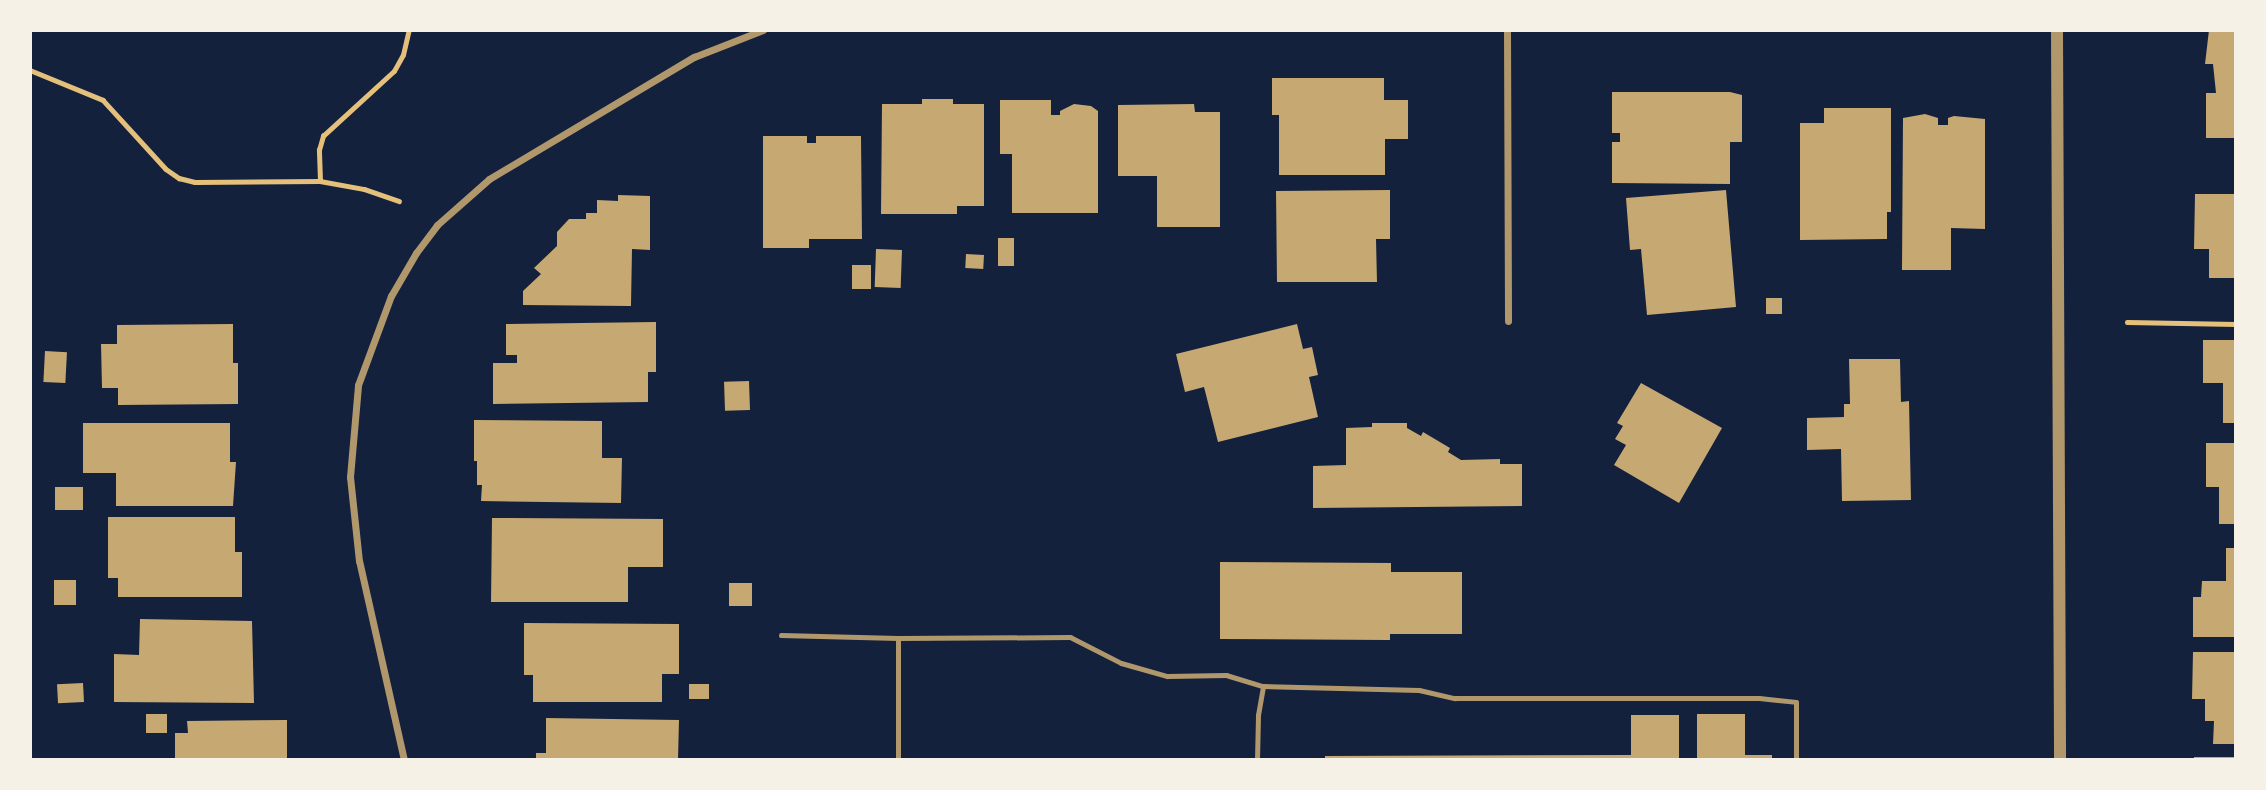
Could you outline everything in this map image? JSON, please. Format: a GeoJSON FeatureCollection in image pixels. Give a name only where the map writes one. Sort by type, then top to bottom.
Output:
{"type":"FeatureCollection","features":[{"type":"Feature","properties":{"kind":"street"},"geometry":{"type":"LineString","coordinates":[[404,760],[359,561],[351,505],[353,415],[368,354],[391,296],[416,253],[437,225],[489,179],[694,57],[763,30]]}},
{"type":"Feature","properties":{"kind":"street"},"geometry":{"type":"LineString","coordinates":[[1507,30],[1508,321]]}},
{"type":"Feature","properties":{"kind":"street"},"geometry":{"type":"LineString","coordinates":[[2057,30],[2060,760]]}},
{"type":"Feature","properties":{"kind":"lane"},"geometry":{"type":"LineString","coordinates":[[782,635],[898,638],[1069,637],[1121,663],[1167,676],[1226,675],[1263,686],[1419,690],[1455,698],[1759,698],[1796,702],[1796,760]]}},
{"type":"Feature","properties":{"kind":"lane"},"geometry":{"type":"LineString","coordinates":[[898,638],[898,760]]}},
{"type":"Feature","properties":{"kind":"lane"},"geometry":{"type":"LineString","coordinates":[[1257,760],[1258,715],[1263,686]]}},
{"type":"Feature","properties":{"kind":"path"},"geometry":{"type":"LineString","coordinates":[[320,181],[319,150],[323,136],[394,71],[403,55],[410,30]]}},
{"type":"Feature","properties":{"kind":"path"},"geometry":{"type":"LineString","coordinates":[[30,70],[103,100],[114,108],[166,169],[179,178],[195,182],[320,181],[364,189],[399,201]]}},
{"type":"Feature","properties":{"kind":"path"},"geometry":{"type":"LineString","coordinates":[[2127,322],[2236,324]]}},
{"type":"Feature","properties":{"kind":"building"},"geometry":{"type":"Polygon","coordinates":[[[2209,30],[2236,30],[2236,138],[2206,138],[2206,93],[2216,93],[2213,64],[2205,64],[2209,30]]]}},
{"type":"Feature","properties":{"kind":"building"},"geometry":{"type":"Polygon","coordinates":[[[1272,78],[1384,78],[1384,100],[1408,100],[1408,139],[1385,139],[1385,175],[1279,175],[1279,115],[1272,115],[1272,78]]]}},
{"type":"Feature","properties":{"kind":"building"},"geometry":{"type":"Polygon","coordinates":[[[1612,92],[1730,92],[1742,95],[1742,142],[1730,142],[1730,184],[1612,183],[1612,142],[1620,142],[1620,133],[1612,133],[1612,92]]]}},
{"type":"Feature","properties":{"kind":"building"},"geometry":{"type":"Polygon","coordinates":[[[922,99],[953,99],[953,104],[984,104],[984,206],[957,206],[957,214],[881,214],[882,104],[922,104],[922,99]]]}},
{"type":"Feature","properties":{"kind":"building"},"geometry":{"type":"Polygon","coordinates":[[[1000,100],[1051,100],[1051,115],[1060,115],[1060,111],[1074,104],[1091,106],[1098,111],[1098,213],[1012,213],[1012,154],[1000,154],[1000,100]]]}},
{"type":"Feature","properties":{"kind":"building"},"geometry":{"type":"Polygon","coordinates":[[[1194,104],[1195,112],[1220,112],[1220,227],[1157,227],[1157,176],[1118,176],[1118,105],[1194,104]]]}},
{"type":"Feature","properties":{"kind":"building"},"geometry":{"type":"Polygon","coordinates":[[[1824,108],[1891,108],[1891,212],[1887,212],[1887,239],[1800,240],[1800,123],[1824,123],[1824,108]]]}},
{"type":"Feature","properties":{"kind":"building"},"geometry":{"type":"Polygon","coordinates":[[[1925,114],[1938,118],[1938,125],[1948,125],[1948,118],[1954,116],[1985,119],[1985,229],[1951,228],[1951,270],[1902,270],[1903,118],[1925,114]]]}},
{"type":"Feature","properties":{"kind":"building"},"geometry":{"type":"Polygon","coordinates":[[[763,136],[807,136],[807,143],[816,143],[816,136],[861,136],[862,239],[809,239],[809,248],[763,248],[763,136]]]}},
{"type":"Feature","properties":{"kind":"building"},"geometry":{"type":"Polygon","coordinates":[[[1390,190],[1390,239],[1376,239],[1377,282],[1277,282],[1276,191],[1390,190]]]}},
{"type":"Feature","properties":{"kind":"building"},"geometry":{"type":"Polygon","coordinates":[[[1726,190],[1736,307],[1647,315],[1641,249],[1630,250],[1626,198],[1726,190]]]}},
{"type":"Feature","properties":{"kind":"building"},"geometry":{"type":"Polygon","coordinates":[[[2195,194],[2236,194],[2236,278],[2209,278],[2209,249],[2194,249],[2195,194]]]}},
{"type":"Feature","properties":{"kind":"building"},"geometry":{"type":"Polygon","coordinates":[[[618,195],[650,196],[650,250],[632,249],[631,306],[523,305],[523,291],[541,274],[534,268],[557,246],[557,232],[569,219],[586,219],[586,213],[597,213],[597,200],[618,201],[618,195]]]}},
{"type":"Feature","properties":{"kind":"building"},"geometry":{"type":"Polygon","coordinates":[[[998,238],[1014,238],[1014,266],[998,266],[998,238]]]}},
{"type":"Feature","properties":{"kind":"building"},"geometry":{"type":"Polygon","coordinates":[[[876,249],[902,250],[901,288],[875,287],[876,249]]]}},
{"type":"Feature","properties":{"kind":"building"},"geometry":{"type":"Polygon","coordinates":[[[966,254],[984,255],[983,269],[965,268],[966,254]]]}},
{"type":"Feature","properties":{"kind":"building"},"geometry":{"type":"Polygon","coordinates":[[[852,265],[871,265],[871,289],[852,289],[852,265]]]}},
{"type":"Feature","properties":{"kind":"building"},"geometry":{"type":"Polygon","coordinates":[[[1766,298],[1782,298],[1782,314],[1766,314],[1766,298]]]}},
{"type":"Feature","properties":{"kind":"building"},"geometry":{"type":"Polygon","coordinates":[[[656,322],[656,372],[648,372],[648,402],[493,404],[493,363],[517,363],[517,355],[506,355],[506,324],[656,322]]]}},
{"type":"Feature","properties":{"kind":"building"},"geometry":{"type":"Polygon","coordinates":[[[233,324],[233,363],[238,363],[238,404],[118,405],[118,388],[102,388],[101,344],[117,344],[117,325],[233,324]]]}},
{"type":"Feature","properties":{"kind":"building"},"geometry":{"type":"Polygon","coordinates":[[[1297,324],[1303,349],[1312,347],[1318,375],[1309,377],[1318,417],[1218,442],[1204,387],[1185,392],[1176,354],[1297,324]]]}},
{"type":"Feature","properties":{"kind":"building"},"geometry":{"type":"Polygon","coordinates":[[[2203,340],[2236,340],[2236,423],[2223,423],[2223,383],[2203,383],[2203,340]]]}},
{"type":"Feature","properties":{"kind":"building"},"geometry":{"type":"Polygon","coordinates":[[[45,351],[67,352],[65,383],[43,382],[45,351]]]}},
{"type":"Feature","properties":{"kind":"building"},"geometry":{"type":"Polygon","coordinates":[[[1849,359],[1900,359],[1901,402],[1909,401],[1911,500],[1842,501],[1841,449],[1807,450],[1807,418],[1844,417],[1844,404],[1850,404],[1849,359]]]}},
{"type":"Feature","properties":{"kind":"building"},"geometry":{"type":"Polygon","coordinates":[[[749,381],[750,410],[725,411],[724,382],[749,381]]]}},
{"type":"Feature","properties":{"kind":"building"},"geometry":{"type":"Polygon","coordinates":[[[1641,383],[1722,428],[1679,503],[1614,465],[1626,445],[1615,439],[1623,426],[1617,423],[1641,383]]]}},
{"type":"Feature","properties":{"kind":"building"},"geometry":{"type":"Polygon","coordinates":[[[474,420],[602,421],[602,458],[622,458],[621,503],[481,501],[482,485],[477,485],[477,461],[474,461],[474,420]]]}},
{"type":"Feature","properties":{"kind":"building"},"geometry":{"type":"Polygon","coordinates":[[[83,423],[230,423],[230,462],[236,462],[233,506],[116,506],[116,473],[83,473],[83,423]]]}},
{"type":"Feature","properties":{"kind":"building"},"geometry":{"type":"Polygon","coordinates":[[[1372,423],[1407,423],[1407,428],[1421,436],[1423,432],[1450,448],[1448,452],[1461,460],[1500,459],[1500,464],[1522,464],[1522,506],[1313,508],[1313,466],[1346,465],[1346,428],[1372,427],[1372,423]]]}},
{"type":"Feature","properties":{"kind":"building"},"geometry":{"type":"Polygon","coordinates":[[[2206,443],[2236,443],[2236,524],[2219,524],[2219,487],[2206,487],[2206,443]]]}},
{"type":"Feature","properties":{"kind":"building"},"geometry":{"type":"Polygon","coordinates":[[[55,487],[83,487],[83,510],[55,510],[55,487]]]}},
{"type":"Feature","properties":{"kind":"building"},"geometry":{"type":"Polygon","coordinates":[[[108,517],[235,517],[235,552],[242,552],[242,597],[118,597],[118,578],[108,578],[108,517]]]}},
{"type":"Feature","properties":{"kind":"building"},"geometry":{"type":"Polygon","coordinates":[[[492,518],[663,519],[663,567],[628,567],[628,602],[491,602],[492,518]]]}},
{"type":"Feature","properties":{"kind":"building"},"geometry":{"type":"Polygon","coordinates":[[[2226,548],[2236,548],[2236,637],[2193,637],[2193,597],[2201,597],[2202,581],[2226,581],[2226,548]]]}},
{"type":"Feature","properties":{"kind":"building"},"geometry":{"type":"Polygon","coordinates":[[[1220,562],[1391,563],[1391,572],[1462,572],[1462,634],[1390,634],[1390,640],[1220,639],[1220,562]]]}},
{"type":"Feature","properties":{"kind":"building"},"geometry":{"type":"Polygon","coordinates":[[[54,580],[76,580],[76,605],[54,605],[54,580]]]}},
{"type":"Feature","properties":{"kind":"building"},"geometry":{"type":"Polygon","coordinates":[[[729,583],[752,583],[752,606],[729,606],[729,583]]]}},
{"type":"Feature","properties":{"kind":"building"},"geometry":{"type":"Polygon","coordinates":[[[140,619],[252,621],[254,703],[114,702],[114,654],[139,655],[140,619]]]}},
{"type":"Feature","properties":{"kind":"building"},"geometry":{"type":"Polygon","coordinates":[[[524,623],[679,624],[679,674],[662,674],[662,702],[533,702],[533,675],[524,675],[524,623]]]}},
{"type":"Feature","properties":{"kind":"building"},"geometry":{"type":"Polygon","coordinates":[[[2193,652],[2236,652],[2236,744],[2213,744],[2214,721],[2205,721],[2205,699],[2192,699],[2193,652]]]}},
{"type":"Feature","properties":{"kind":"building"},"geometry":{"type":"Polygon","coordinates":[[[83,683],[84,702],[58,703],[57,684],[83,683]]]}},
{"type":"Feature","properties":{"kind":"building"},"geometry":{"type":"Polygon","coordinates":[[[689,684],[709,684],[709,699],[689,699],[689,684]]]}},
{"type":"Feature","properties":{"kind":"building"},"geometry":{"type":"Polygon","coordinates":[[[146,714],[167,714],[167,733],[146,733],[146,714]]]}},
{"type":"Feature","properties":{"kind":"building"},"geometry":{"type":"Polygon","coordinates":[[[1697,714],[1745,714],[1745,755],[1772,755],[1772,760],[1697,760],[1697,714]]]}},
{"type":"Feature","properties":{"kind":"building"},"geometry":{"type":"Polygon","coordinates":[[[1631,715],[1679,715],[1679,760],[1325,760],[1325,756],[1631,755],[1631,715]]]}},
{"type":"Feature","properties":{"kind":"building"},"geometry":{"type":"Polygon","coordinates":[[[546,718],[679,720],[678,760],[536,760],[536,753],[546,753],[546,718]]]}},
{"type":"Feature","properties":{"kind":"building"},"geometry":{"type":"Polygon","coordinates":[[[287,720],[287,760],[175,760],[175,733],[188,733],[187,721],[287,720]]]}},
{"type":"Feature","properties":{"kind":"building"},"geometry":{"type":"Polygon","coordinates":[[[2194,757],[2236,757],[2236,760],[2194,760],[2194,757]]]}}]}
